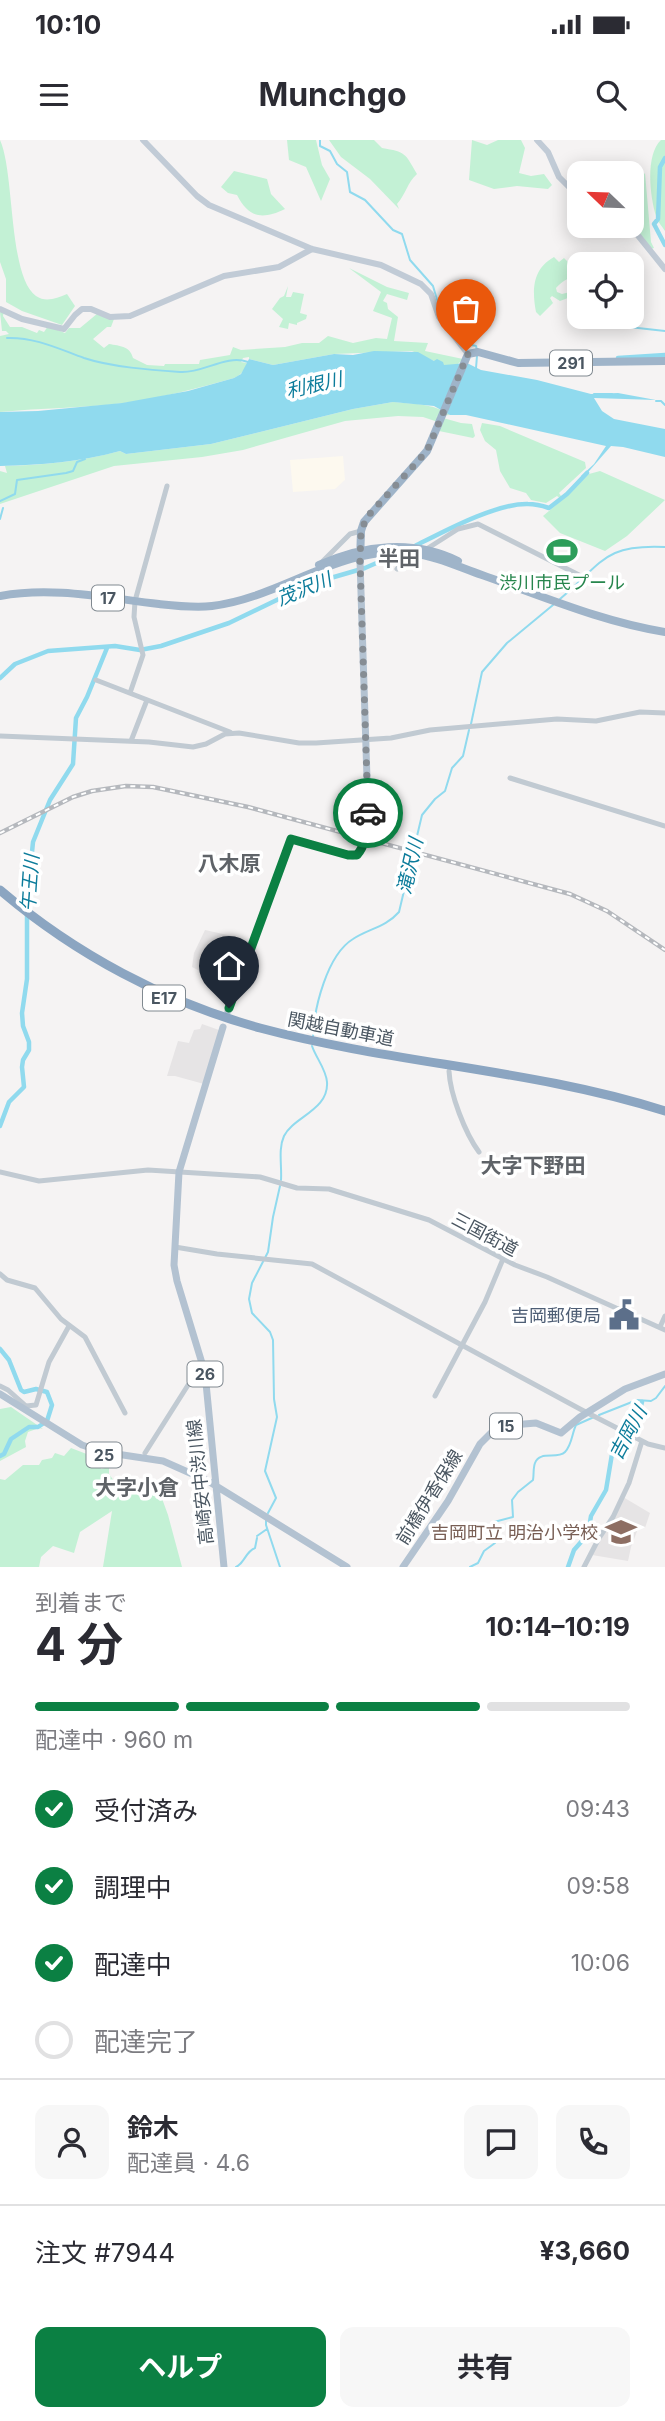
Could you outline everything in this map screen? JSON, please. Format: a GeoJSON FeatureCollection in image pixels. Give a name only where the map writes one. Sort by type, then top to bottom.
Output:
{"type":"FeatureCollection","features":[{"type":"Feature","properties":{"kind":"highway","name":"291"},"geometry":{"type":"LineString","coordinates":[[473,352],[518,363],[665,362]]}},
{"type":"Feature","properties":{"kind":"highway"},"geometry":{"type":"LineString","coordinates":[[359,564],[361,531],[367,517],[427,451],[473,352]]}},
{"type":"Feature","properties":{"kind":"highway","name":"17"},"geometry":{"type":"LineString","coordinates":[[0,595],[30,589],[60,589],[214,605],[322,568],[361,550],[393,546],[561,603],[665,632]]}},
{"type":"Feature","properties":{"kind":"highway","name":"17"},"geometry":{"type":"LineString","coordinates":[[322,568],[359,564],[386,552],[453,559],[496,579]]}},
{"type":"Feature","properties":{"kind":"highway","name":"17"},"geometry":{"type":"LineString","coordinates":[[0,595],[60,592],[196,607],[214,605],[380,556],[422,555]]}},
{"type":"Feature","properties":{"kind":"highway","name":"関越自動車道"},"geometry":{"type":"LineString","coordinates":[[0,890],[22,911]]}},
{"type":"Feature","properties":{"kind":"highway","name":"関越自動車道"},"geometry":{"type":"LineString","coordinates":[[0,896],[95,958],[165,994],[236,1021],[307,1042],[535,1082],[633,1103],[665,1113]]}},
{"type":"Feature","properties":{"kind":"main road"},"geometry":{"type":"LineString","coordinates":[[143,140],[209,205],[312,249],[381,265],[421,284],[431,294],[439,317],[473,352]]}},
{"type":"Feature","properties":{"kind":"main road"},"geometry":{"type":"LineString","coordinates":[[537,140],[548,152],[559,177],[567,185]]}},
{"type":"Feature","properties":{"kind":"main road"},"geometry":{"type":"LineString","coordinates":[[640,238],[665,269]]}},
{"type":"Feature","properties":{"kind":"main road"},"geometry":{"type":"LineString","coordinates":[[0,309],[22,319],[64,329],[82,309],[91,309],[110,317],[130,316],[224,276],[279,267],[312,249]]}},
{"type":"Feature","properties":{"kind":"main road"},"geometry":{"type":"LineString","coordinates":[[228,1011],[292,835],[348,855],[359,853],[368,821],[359,564]]}},
{"type":"Feature","properties":{"kind":"main road","name":"高崎安中渋川線"},"geometry":{"type":"LineString","coordinates":[[223,1027],[179,1172],[175,1247],[176,1277],[202,1363],[224,1567]]}},
{"type":"Feature","properties":{"kind":"main road","name":"前橋伊香保線"},"geometry":{"type":"LineString","coordinates":[[403,1567],[438,1517],[480,1444],[492,1432],[512,1425],[536,1423],[561,1433],[625,1388],[665,1374]]}},
{"type":"Feature","properties":{"kind":"main road","name":"25"},"geometry":{"type":"LineString","coordinates":[[0,1396],[81,1447],[99,1454],[161,1465],[217,1488],[347,1567]]}},
{"type":"Feature","properties":{"kind":"main road","name":"25"},"geometry":{"type":"LineString","coordinates":[[265,1518],[339,1567]]}},
{"type":"Feature","properties":{"kind":"street"},"geometry":{"type":"LineString","coordinates":[[130,693],[143,659],[143,648],[134,617],[136,599],[167,486]]}},
{"type":"Feature","properties":{"kind":"street"},"geometry":{"type":"LineString","coordinates":[[397,569],[406,559],[436,545],[446,535],[476,523],[579,575]]}},
{"type":"Feature","properties":{"kind":"street"},"geometry":{"type":"LineString","coordinates":[[322,568],[322,560],[351,534],[361,531]]}},
{"type":"Feature","properties":{"kind":"street"},"geometry":{"type":"LineString","coordinates":[[96,680],[232,733],[299,743],[391,738],[430,730],[549,720],[596,721],[640,712],[665,713]]}},
{"type":"Feature","properties":{"kind":"street"},"geometry":{"type":"LineString","coordinates":[[131,741],[147,700]]}},
{"type":"Feature","properties":{"kind":"street"},"geometry":{"type":"LineString","coordinates":[[0,736],[131,741],[197,747],[232,733]]}},
{"type":"Feature","properties":{"kind":"street"},"geometry":{"type":"LineString","coordinates":[[510,778],[665,826]]}},
{"type":"Feature","properties":{"kind":"street"},"geometry":{"type":"LineString","coordinates":[[449,1071],[451,1090],[470,1139],[479,1152]]}},
{"type":"Feature","properties":{"kind":"street"},"geometry":{"type":"LineString","coordinates":[[0,1172],[39,1181],[148,1170],[179,1172]]}},
{"type":"Feature","properties":{"kind":"street","name":"三国街道"},"geometry":{"type":"LineString","coordinates":[[179,1172],[260,1177],[286,1186],[329,1189],[429,1220],[503,1259],[662,1328]]}},
{"type":"Feature","properties":{"kind":"street"},"geometry":{"type":"LineString","coordinates":[[175,1247],[312,1264],[587,1413],[642,1441],[665,1448]]}},
{"type":"Feature","properties":{"kind":"street"},"geometry":{"type":"LineString","coordinates":[[435,1396],[485,1302],[503,1259]]}},
{"type":"Feature","properties":{"kind":"street"},"geometry":{"type":"LineString","coordinates":[[0,1274],[9,1280],[35,1288],[69,1326],[81,1333],[89,1342],[125,1413]]}},
{"type":"Feature","properties":{"kind":"street"},"geometry":{"type":"LineString","coordinates":[[662,1328],[665,1316]]}},
{"type":"Feature","properties":{"kind":"street"},"geometry":{"type":"LineString","coordinates":[[0,1386],[29,1407],[37,1403],[49,1362],[69,1326]]}},
{"type":"Feature","properties":{"kind":"street"},"geometry":{"type":"LineString","coordinates":[[145,1453],[202,1363]]}},
{"type":"Feature","properties":{"kind":"street"},"geometry":{"type":"LineString","coordinates":[[584,1567],[629,1483],[642,1441]]}},
{"type":"Feature","properties":{"kind":"shaded area"},"geometry":{"type":"Polygon","coordinates":[[[343,456],[345,480],[335,489],[293,492],[290,460],[343,456]]]}},
{"type":"Feature","properties":{"kind":"shaded area"},"geometry":{"type":"Polygon","coordinates":[[[205,930],[241,938],[233,961],[243,966],[238,975],[224,967],[214,978],[192,967],[194,953],[205,930]]]}},
{"type":"Feature","properties":{"kind":"shaded area"},"geometry":{"type":"Polygon","coordinates":[[[202,1024],[219,1030],[204,1084],[167,1076],[178,1041],[189,1043],[194,1030],[200,1029],[202,1024]]]}},
{"type":"Feature","properties":{"kind":"shaded area","name":"吉岡町立 明治小学校"},"geometry":{"type":"Polygon","coordinates":[[[623,1497],[650,1513],[645,1528],[639,1526],[628,1561],[592,1555],[623,1497]]]}},
{"type":"Feature","properties":{"kind":"green space"},"geometry":{"type":"Polygon","coordinates":[[[0,140],[5,155],[21,268],[27,285],[36,296],[48,299],[67,294],[75,306],[62,325],[22,311],[6,302],[6,279],[0,262],[0,140]]]}},
{"type":"Feature","properties":{"kind":"green space"},"geometry":{"type":"Polygon","coordinates":[[[287,140],[316,140],[322,165],[330,179],[321,201],[306,167],[289,160],[287,140]]]}},
{"type":"Feature","properties":{"kind":"green space"},"geometry":{"type":"Polygon","coordinates":[[[329,140],[374,140],[382,148],[404,155],[417,174],[397,204],[399,209],[370,179],[341,157],[329,140]]]}},
{"type":"Feature","properties":{"kind":"green space"},"geometry":{"type":"Polygon","coordinates":[[[472,140],[487,145],[498,140],[521,140],[525,148],[519,173],[531,176],[544,174],[552,185],[548,189],[517,186],[494,189],[469,180],[472,140]]]}},
{"type":"Feature","properties":{"kind":"green space"},"geometry":{"type":"Polygon","coordinates":[[[661,140],[665,140],[665,231],[657,218],[651,188],[653,156],[661,140]]]}},
{"type":"Feature","properties":{"kind":"green space"},"geometry":{"type":"Polygon","coordinates":[[[234,171],[267,179],[271,194],[285,209],[269,215],[251,212],[237,195],[228,193],[221,187],[234,171]]]}},
{"type":"Feature","properties":{"kind":"green space"},"geometry":{"type":"Polygon","coordinates":[[[644,174],[651,242],[654,248],[651,249],[642,238],[644,174]]]}},
{"type":"Feature","properties":{"kind":"green space"},"geometry":{"type":"Polygon","coordinates":[[[554,257],[559,262],[564,258],[567,261],[567,280],[556,288],[557,292],[567,293],[567,298],[560,301],[552,296],[550,298],[553,303],[540,316],[536,312],[535,281],[547,262],[554,257]]]}},
{"type":"Feature","properties":{"kind":"green space"},"geometry":{"type":"Polygon","coordinates":[[[349,268],[387,287],[409,293],[407,300],[387,294],[383,301],[398,317],[394,341],[428,343],[425,351],[463,359],[456,366],[443,365],[412,351],[334,354],[273,365],[249,357],[243,358],[241,362],[247,363],[245,368],[234,378],[166,396],[109,405],[0,412],[0,336],[9,334],[2,331],[0,312],[4,311],[3,316],[10,327],[22,327],[37,333],[39,330],[44,332],[48,326],[65,333],[69,328],[80,328],[98,313],[114,319],[111,327],[107,327],[93,339],[104,348],[109,344],[124,347],[130,351],[133,358],[147,365],[199,364],[200,360],[230,355],[233,347],[241,350],[285,347],[319,343],[328,336],[353,343],[376,338],[387,339],[392,318],[373,311],[381,292],[349,268]]]}},
{"type":"Feature","properties":{"kind":"green space"},"geometry":{"type":"Polygon","coordinates":[[[288,286],[286,297],[291,297],[293,292],[304,294],[300,313],[307,315],[306,319],[297,325],[289,323],[288,329],[279,327],[283,319],[272,309],[284,296],[288,286]]]}},
{"type":"Feature","properties":{"kind":"green space"},"geometry":{"type":"Polygon","coordinates":[[[393,402],[437,408],[450,415],[436,416],[472,424],[475,436],[473,438],[439,431],[438,422],[423,417],[398,416],[345,421],[243,450],[114,466],[0,504],[0,471],[7,473],[5,466],[63,462],[120,451],[126,454],[211,444],[353,409],[393,402]]]}},
{"type":"Feature","properties":{"kind":"green space"},"geometry":{"type":"Polygon","coordinates":[[[482,423],[500,426],[585,462],[586,468],[559,493],[563,499],[589,474],[600,471],[665,500],[627,536],[605,551],[560,533],[543,516],[562,500],[557,496],[546,503],[531,500],[526,493],[510,488],[500,471],[496,450],[485,441],[480,430],[482,423]]]}},
{"type":"Feature","properties":{"kind":"green space"},"geometry":{"type":"Polygon","coordinates":[[[11,1407],[43,1429],[28,1432],[26,1447],[0,1461],[0,1409],[11,1407]]]}},
{"type":"Feature","properties":{"kind":"green space"},"geometry":{"type":"Polygon","coordinates":[[[71,1448],[97,1458],[101,1469],[109,1467],[109,1474],[117,1485],[160,1493],[182,1567],[103,1567],[112,1511],[80,1532],[74,1553],[53,1546],[41,1557],[39,1567],[0,1567],[0,1479],[5,1480],[23,1465],[39,1465],[42,1460],[52,1458],[55,1453],[64,1456],[71,1448]]]}},
{"type":"Feature","properties":{"kind":"water","name":"利根川"},"geometry":{"type":"Polygon","coordinates":[[[374,351],[418,352],[434,361],[437,359],[443,362],[444,365],[467,363],[481,370],[537,380],[591,394],[618,393],[656,400],[594,398],[602,411],[614,419],[665,429],[665,457],[611,446],[583,478],[581,476],[594,464],[606,446],[466,415],[450,415],[434,406],[393,402],[353,409],[211,444],[126,454],[120,451],[61,462],[0,466],[0,412],[122,403],[188,391],[234,378],[241,374],[249,359],[273,365],[334,354],[353,355],[374,351]]]}},
{"type":"Feature","properties":{"kind":"waterway"},"geometry":{"type":"LineString","coordinates":[[320,140],[320,146],[330,151],[337,164],[347,172],[350,192],[365,200],[393,230],[402,234],[410,260],[433,286],[438,303],[455,331],[467,344],[476,346],[477,350]]}},
{"type":"Feature","properties":{"kind":"waterway"},"geometry":{"type":"LineString","coordinates":[[665,158],[660,167],[658,219],[654,224],[665,245]]}},
{"type":"Feature","properties":{"kind":"waterway"},"geometry":{"type":"LineString","coordinates":[[644,329],[665,331]]}},
{"type":"Feature","properties":{"kind":"waterway"},"geometry":{"type":"LineString","coordinates":[[7,338],[37,342],[95,361],[144,369],[188,372],[231,360],[248,362]]}},
{"type":"Feature","properties":{"kind":"waterway"},"geometry":{"type":"LineString","coordinates":[[618,358],[665,355]]}},
{"type":"Feature","properties":{"kind":"waterway"},"geometry":{"type":"LineString","coordinates":[[476,368],[477,356]]}},
{"type":"Feature","properties":{"kind":"waterway"},"geometry":{"type":"LineString","coordinates":[[594,394],[612,394]]}},
{"type":"Feature","properties":{"kind":"waterway"},"geometry":{"type":"LineString","coordinates":[[656,401],[665,405]]}},
{"type":"Feature","properties":{"kind":"waterway"},"geometry":{"type":"LineString","coordinates":[[0,501],[15,494],[17,480],[73,471],[77,462],[85,459]]}},
{"type":"Feature","properties":{"kind":"waterway","name":"茂沢川"},"geometry":{"type":"LineString","coordinates":[[415,546],[470,519],[501,508],[528,504],[549,508],[587,473]]}},
{"type":"Feature","properties":{"kind":"waterway"},"geometry":{"type":"LineString","coordinates":[[0,519],[3,508]]}},
{"type":"Feature","properties":{"kind":"waterway","name":"滝沢川"},"geometry":{"type":"LineString","coordinates":[[560,599],[605,558],[628,549],[665,547]]}},
{"type":"Feature","properties":{"kind":"waterway","name":"茂沢川"},"geometry":{"type":"LineString","coordinates":[[0,678],[15,664],[48,651],[115,646],[140,650],[161,646],[229,623],[310,584],[365,568],[397,554]]}},
{"type":"Feature","properties":{"kind":"waterway","name":"滝沢川"},"geometry":{"type":"LineString","coordinates":[[471,724],[482,672],[507,643],[553,605]]}},
{"type":"Feature","properties":{"kind":"waterway","name":"午王川"},"geometry":{"type":"LineString","coordinates":[[0,1126],[9,1102],[24,1087],[22,1067],[29,1050],[22,1013],[27,979],[27,902],[33,842],[50,800],[73,764],[76,718],[107,648]]}},
{"type":"Feature","properties":{"kind":"waterway","name":"滝沢川"},"geometry":{"type":"LineString","coordinates":[[313,1037],[319,997],[336,957],[353,939],[388,921],[399,912],[422,815],[445,791],[452,768],[463,756],[469,730]]}},
{"type":"Feature","properties":{"kind":"waterway","name":"滝沢川"},"geometry":{"type":"LineString","coordinates":[[281,1180],[284,1136],[295,1123],[317,1106],[326,1092],[326,1077],[312,1046]]}},
{"type":"Feature","properties":{"kind":"waterway","name":"滝沢川"},"geometry":{"type":"LineString","coordinates":[[268,1513],[276,1498],[265,1471],[277,1417],[273,1340],[270,1332],[252,1313],[249,1299],[252,1283],[268,1252],[280,1186]]}},
{"type":"Feature","properties":{"kind":"waterway","name":"午王川"},"geometry":{"type":"LineString","coordinates":[[0,1349],[9,1360],[21,1390],[24,1392],[36,1389],[47,1392],[52,1405],[47,1421],[38,1427],[29,1427],[11,1439],[4,1454],[0,1456]]}},
{"type":"Feature","properties":{"kind":"waterway"},"geometry":{"type":"LineString","coordinates":[[599,1415],[637,1400],[651,1401],[665,1386]]}},
{"type":"Feature","properties":{"kind":"waterway","name":"吉岡川"},"geometry":{"type":"LineString","coordinates":[[568,1567],[574,1550],[588,1534],[591,1516],[606,1490],[612,1454],[638,1418],[642,1402]]}},
{"type":"Feature","properties":{"kind":"waterway"},"geometry":{"type":"LineString","coordinates":[[470,1567],[478,1563],[484,1551],[495,1543],[494,1522],[513,1517],[512,1500],[533,1480],[537,1459],[565,1452],[576,1425],[594,1417]]}},
{"type":"Feature","properties":{"kind":"waterway","name":"滝沢川"},"geometry":{"type":"LineString","coordinates":[[266,1518],[280,1567]]}},
{"type":"Feature","properties":{"kind":"waterway"},"geometry":{"type":"LineString","coordinates":[[257,1536],[267,1529]]}},
{"type":"Feature","properties":{"kind":"waterway"},"geometry":{"type":"LineString","coordinates":[[236,1567],[255,1548],[257,1538]]}},
{"type":"Feature","properties":{"kind":"railway"},"geometry":{"type":"LineString","coordinates":[[0,833],[73,797],[92,791],[126,786],[153,787],[248,807],[570,894],[607,911],[665,950]]}},
{"type":"Feature","properties":{"kind":"way so far"},"geometry":{"type":"LineString","coordinates":[[368,813],[360,561],[362,526],[367,517],[427,451],[468,354],[466,351]]}},
{"type":"Feature","properties":{"kind":"place","name":"渋川市民プール"},"geometry":{"type":"Point","coordinates":[562,551]}},
{"type":"Feature","properties":{"kind":"place","name":"吉岡郵便局"},"geometry":{"type":"Point","coordinates":[624,1315]}},
{"type":"Feature","properties":{"kind":"place","name":"吉岡町立 明治小学校"},"geometry":{"type":"Point","coordinates":[621,1532]}},
{"type":"Feature","properties":{"kind":"district","name":"半田"},"geometry":{"type":"Point","coordinates":[399,558]}},
{"type":"Feature","properties":{"kind":"district","name":"八木原"},"geometry":{"type":"Point","coordinates":[229,863]}},
{"type":"Feature","properties":{"kind":"district","name":"大字下野田"},"geometry":{"type":"Point","coordinates":[533,1165]}},
{"type":"Feature","properties":{"kind":"district","name":"大字小倉"},"geometry":{"type":"Point","coordinates":[137,1487]}},
{"type":"Feature","properties":{"kind":"route"},"geometry":{"type":"LineString","coordinates":[[229,1008],[291,839],[348,855],[357,855],[364,839],[368,813]]}}]}
